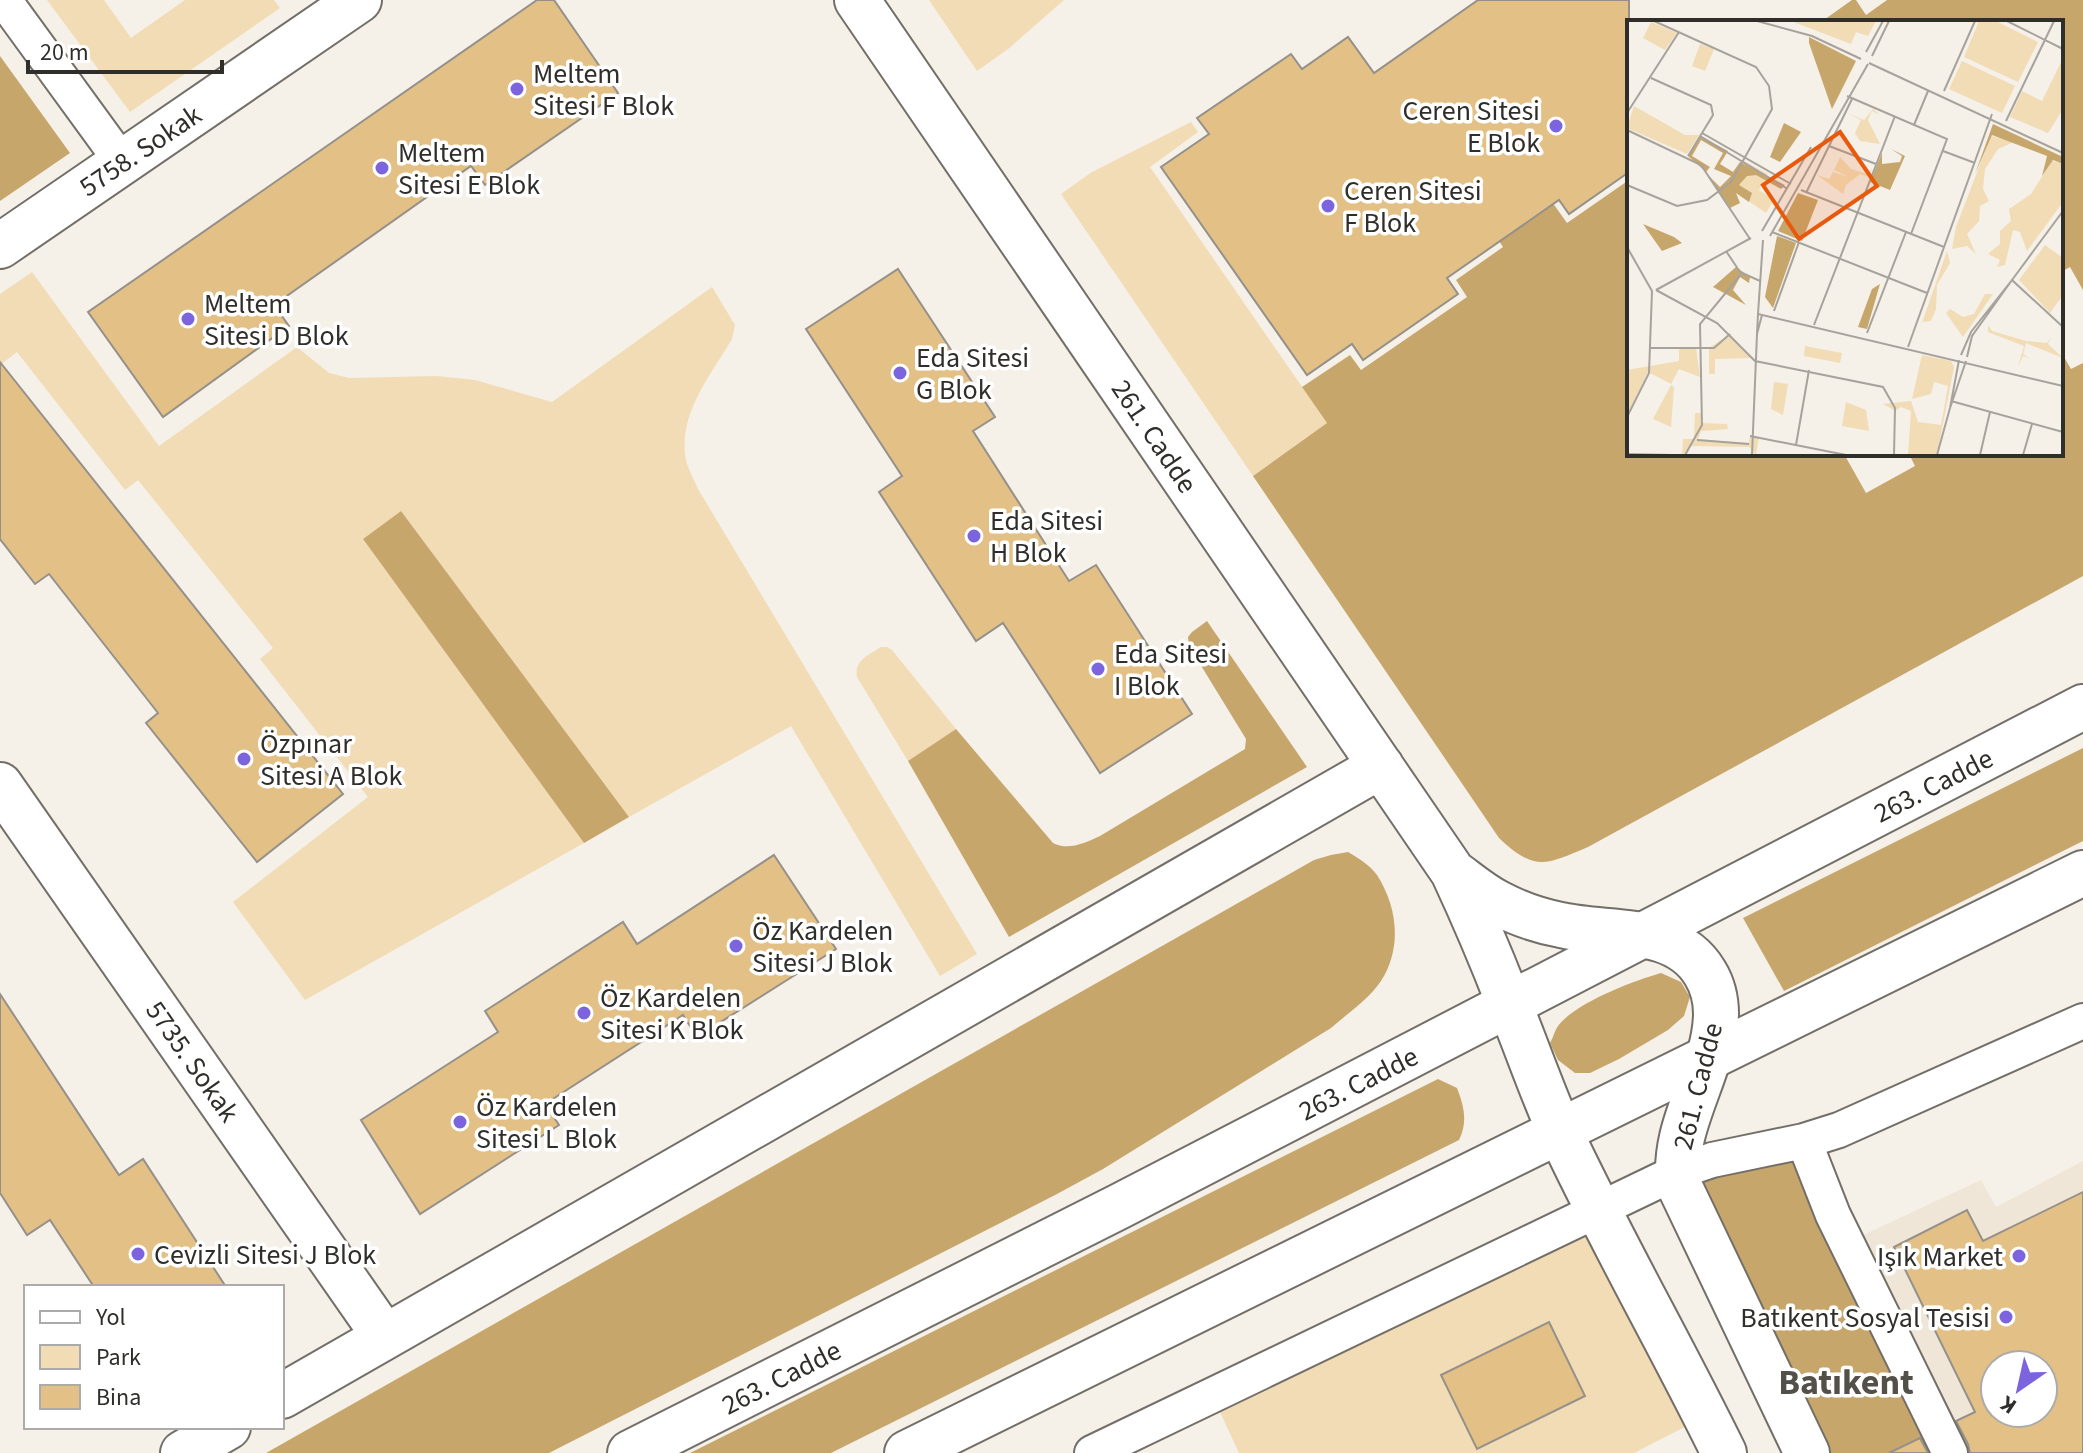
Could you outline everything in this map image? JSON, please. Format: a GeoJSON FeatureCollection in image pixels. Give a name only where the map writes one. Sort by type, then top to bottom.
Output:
{"type":"FeatureCollection","features":[{"type":"Feature","properties":{"kind":"street","name":"5758. Sokak"},"geometry":{"type":"LineString","coordinates":[[0,246],[359,0]]}},
{"type":"Feature","properties":{"kind":"street","name":"261. Cadde"},"geometry":{"type":"LineString","coordinates":[[857,0],[1453,872],[1479,927],[1533,1069],[1560,1130],[1598,1211],[1724,1453]]}},
{"type":"Feature","properties":{"kind":"street","name":"263. Cadde"},"geometry":{"type":"LineString","coordinates":[[630,1453],[1106,1213],[2083,707]]}},
{"type":"Feature","properties":{"kind":"street"},"geometry":{"type":"LineString","coordinates":[[284,1395],[1381,766]]}},
{"type":"Feature","properties":{"kind":"street","name":"5735. Sokak"},"geometry":{"type":"LineString","coordinates":[[0,785],[385,1337]]}},
{"type":"Feature","properties":{"kind":"street","name":"261. Cadde"},"geometry":{"type":"LineString","coordinates":[[1453,872],[1496,903],[1526,915],[1561,925],[1644,935],[1676,944],[1699,962],[1712,984],[1716,1009],[1715,1033],[1680,1143],[1679,1185],[1807,1453]]}},
{"type":"Feature","properties":{"kind":"street"},"geometry":{"type":"LineString","coordinates":[[907,1453],[2083,873]]}},
{"type":"Feature","properties":{"kind":"street"},"geometry":{"type":"LineString","coordinates":[[183,1453],[225,1429]]}},
{"type":"Feature","properties":{"kind":"lane"},"geometry":{"type":"LineString","coordinates":[[4,0],[122,162]]}},
{"type":"Feature","properties":{"kind":"lane"},"geometry":{"type":"LineString","coordinates":[[1092,1453],[1677,1172],[1712,1160],[1804,1141],[1839,1130],[2083,1021]]}},
{"type":"Feature","properties":{"kind":"lane"},"geometry":{"type":"LineString","coordinates":[[1804,1141],[1833,1215],[1950,1453]]}},
{"type":"Feature","properties":{"kind":"shaded area"},"geometry":{"type":"Polygon","coordinates":[[[1852,0],[1856,0],[1866,15],[1887,0],[2083,0],[2083,290],[2070,267],[2063,271],[2063,20],[1824,20],[1852,0]]]}},
{"type":"Feature","properties":{"kind":"shaded area"},"geometry":{"type":"Polygon","coordinates":[[[0,56],[70,153],[0,201],[0,56]]]}},
{"type":"Feature","properties":{"kind":"shaded area"},"geometry":{"type":"Polygon","coordinates":[[[1535,178],[1567,223],[1627,181],[1627,456],[1845,456],[1866,493],[1915,466],[1910,456],[2063,456],[2063,355],[2071,369],[2083,363],[2083,576],[1588,847],[1550,861],[1532,861],[1522,856],[1499,838],[1253,476],[1327,423],[1302,387],[1350,355],[1361,370],[1467,297],[1456,280],[1503,247],[1482,215],[1535,178]]]}},
{"type":"Feature","properties":{"kind":"shaded area"},"geometry":{"type":"Polygon","coordinates":[[[401,511],[629,817],[584,843],[363,539],[401,511]]]}},
{"type":"Feature","properties":{"kind":"shaded area"},"geometry":{"type":"Polygon","coordinates":[[[1207,621],[1307,767],[1009,937],[908,761],[956,729],[1053,843],[1071,846],[1100,836],[1245,749],[1246,739],[1189,646],[1188,637],[1207,621]]]}},
{"type":"Feature","properties":{"kind":"shaded area"},"geometry":{"type":"Polygon","coordinates":[[[2083,748],[2083,841],[1784,991],[1743,918],[2083,748]]]}},
{"type":"Feature","properties":{"kind":"shaded area"},"geometry":{"type":"Polygon","coordinates":[[[1348,852],[1377,875],[1393,914],[1392,955],[1376,988],[1331,1028],[1103,1169],[549,1453],[266,1453],[1314,860],[1348,852]]]}},
{"type":"Feature","properties":{"kind":"shaded area"},"geometry":{"type":"Polygon","coordinates":[[[1661,973],[1681,982],[1690,997],[1684,1016],[1668,1030],[1590,1073],[1575,1073],[1558,1060],[1550,1043],[1566,1017],[1605,994],[1661,973]]]}},
{"type":"Feature","properties":{"kind":"shaded area"},"geometry":{"type":"Polygon","coordinates":[[[1438,1079],[1457,1088],[1464,1120],[1459,1140],[831,1453],[690,1453],[1438,1079]]]}},
{"type":"Feature","properties":{"kind":"shaded area"},"geometry":{"type":"Polygon","coordinates":[[[1804,1141],[1950,1453],[1807,1453],[1685,1199],[1712,1160],[1804,1141]]]}},
{"type":"Feature","properties":{"kind":"shaded area"},"geometry":{"type":"Polygon","coordinates":[[[2083,1161],[2083,1453],[1950,1453],[1846,1243],[1981,1180],[1996,1207],[2083,1161]]]}},
{"type":"Feature","properties":{"kind":"green space"},"geometry":{"type":"Polygon","coordinates":[[[47,0],[104,0],[131,38],[185,0],[274,0],[280,8],[130,112],[47,0]]]}},
{"type":"Feature","properties":{"kind":"green space"},"geometry":{"type":"Polygon","coordinates":[[[929,0],[1064,0],[1008,49],[977,71],[929,0]]]}},
{"type":"Feature","properties":{"kind":"green space"},"geometry":{"type":"Polygon","coordinates":[[[1191,122],[1198,132],[1150,167],[1327,423],[1253,476],[1061,194],[1092,172],[1191,122]]]}},
{"type":"Feature","properties":{"kind":"green space"},"geometry":{"type":"Polygon","coordinates":[[[32,272],[159,446],[297,347],[329,373],[349,378],[436,376],[475,380],[552,402],[712,287],[735,325],[732,339],[698,396],[686,427],[686,460],[690,471],[977,954],[940,976],[791,726],[629,817],[401,511],[363,539],[584,843],[305,1000],[233,902],[368,797],[260,659],[273,648],[138,480],[125,490],[17,352],[0,365],[0,294],[32,272]]]}},
{"type":"Feature","properties":{"kind":"green space"},"geometry":{"type":"Polygon","coordinates":[[[881,647],[892,650],[956,729],[908,761],[857,677],[860,662],[881,647]]]}},
{"type":"Feature","properties":{"kind":"green space"},"geometry":{"type":"Polygon","coordinates":[[[1598,1211],[1706,1416],[1634,1453],[1239,1453],[1212,1395],[1598,1211]]]}},
{"type":"Feature","properties":{"kind":"building"},"geometry":{"type":"Polygon","coordinates":[[[537,0],[554,0],[618,93],[485,185],[471,166],[274,305],[289,326],[163,417],[88,312],[537,0]]]}},
{"type":"Feature","properties":{"kind":"building"},"geometry":{"type":"Polygon","coordinates":[[[1478,0],[1629,0],[1627,173],[1569,214],[1559,200],[1447,278],[1458,294],[1363,360],[1352,344],[1307,375],[1161,167],[1209,134],[1197,118],[1291,54],[1302,69],[1348,37],[1374,73],[1478,0]]]}},
{"type":"Feature","properties":{"kind":"building"},"geometry":{"type":"Polygon","coordinates":[[[898,269],[995,417],[973,431],[1069,581],[1096,565],[1192,714],[1100,773],[1003,623],[976,641],[879,492],[902,476],[806,329],[898,269]]]}},
{"type":"Feature","properties":{"kind":"building"},"geometry":{"type":"Polygon","coordinates":[[[0,362],[343,794],[257,862],[146,723],[158,713],[49,574],[35,584],[0,539],[0,362]]]}},
{"type":"Feature","properties":{"kind":"building"},"geometry":{"type":"Polygon","coordinates":[[[774,855],[836,949],[697,1037],[683,1015],[545,1104],[559,1125],[420,1214],[361,1120],[498,1032],[485,1011],[623,922],[637,944],[774,855]]]}},
{"type":"Feature","properties":{"kind":"building"},"geometry":{"type":"Polygon","coordinates":[[[0,994],[119,1175],[143,1159],[225,1285],[93,1285],[50,1220],[27,1235],[0,1193],[0,994]]]}},
{"type":"Feature","properties":{"kind":"building","name":"Batıkent Sosyal Tesisi"},"geometry":{"type":"Polygon","coordinates":[[[2083,1192],[2083,1453],[1970,1453],[1956,1421],[1975,1412],[1894,1247],[1967,1210],[1983,1241],[2083,1192]]]}},
{"type":"Feature","properties":{"kind":"building"},"geometry":{"type":"Polygon","coordinates":[[[1549,1322],[1585,1396],[1477,1449],[1441,1375],[1549,1322]]]}},
{"type":"Feature","properties":{"kind":"building"},"geometry":{"type":"Polygon","coordinates":[[[1920,1438],[1928,1453],[1889,1453],[1920,1438]]]}},
{"type":"Feature","properties":{"kind":"place","name":"Meltem Sitesi F Blok"},"geometry":{"type":"Point","coordinates":[517,89]}},
{"type":"Feature","properties":{"kind":"place","name":"Ceren Sitesi E Blok"},"geometry":{"type":"Point","coordinates":[1556,126]}},
{"type":"Feature","properties":{"kind":"place","name":"Meltem Sitesi E Blok"},"geometry":{"type":"Point","coordinates":[382,168]}},
{"type":"Feature","properties":{"kind":"place","name":"Ceren Sitesi F Blok"},"geometry":{"type":"Point","coordinates":[1328,206]}},
{"type":"Feature","properties":{"kind":"place","name":"Meltem Sitesi D Blok"},"geometry":{"type":"Point","coordinates":[188,319]}},
{"type":"Feature","properties":{"kind":"place","name":"Eda Sitesi G Blok"},"geometry":{"type":"Point","coordinates":[900,373]}},
{"type":"Feature","properties":{"kind":"place","name":"Eda Sitesi H Blok"},"geometry":{"type":"Point","coordinates":[974,536]}},
{"type":"Feature","properties":{"kind":"place","name":"Eda Sitesi I Blok"},"geometry":{"type":"Point","coordinates":[1098,669]}},
{"type":"Feature","properties":{"kind":"place","name":"Özpınar Sitesi A Blok"},"geometry":{"type":"Point","coordinates":[244,759]}},
{"type":"Feature","properties":{"kind":"place","name":"Öz Kardelen Sitesi J Blok"},"geometry":{"type":"Point","coordinates":[736,946]}},
{"type":"Feature","properties":{"kind":"place","name":"Öz Kardelen Sitesi K Blok"},"geometry":{"type":"Point","coordinates":[584,1013]}},
{"type":"Feature","properties":{"kind":"place","name":"Öz Kardelen Sitesi L Blok"},"geometry":{"type":"Point","coordinates":[460,1122]}},
{"type":"Feature","properties":{"kind":"place","name":"Cevizli Sitesi J Blok"},"geometry":{"type":"Point","coordinates":[138,1254]}},
{"type":"Feature","properties":{"kind":"place","name":"Işık Market"},"geometry":{"type":"Point","coordinates":[2019,1256]}},
{"type":"Feature","properties":{"kind":"place","name":"Batıkent Sosyal Tesisi"},"geometry":{"type":"Point","coordinates":[2006,1317]}},
{"type":"Feature","properties":{"kind":"district","name":"Batıkent"},"geometry":{"type":"Point","coordinates":[1846,1381]}}]}
